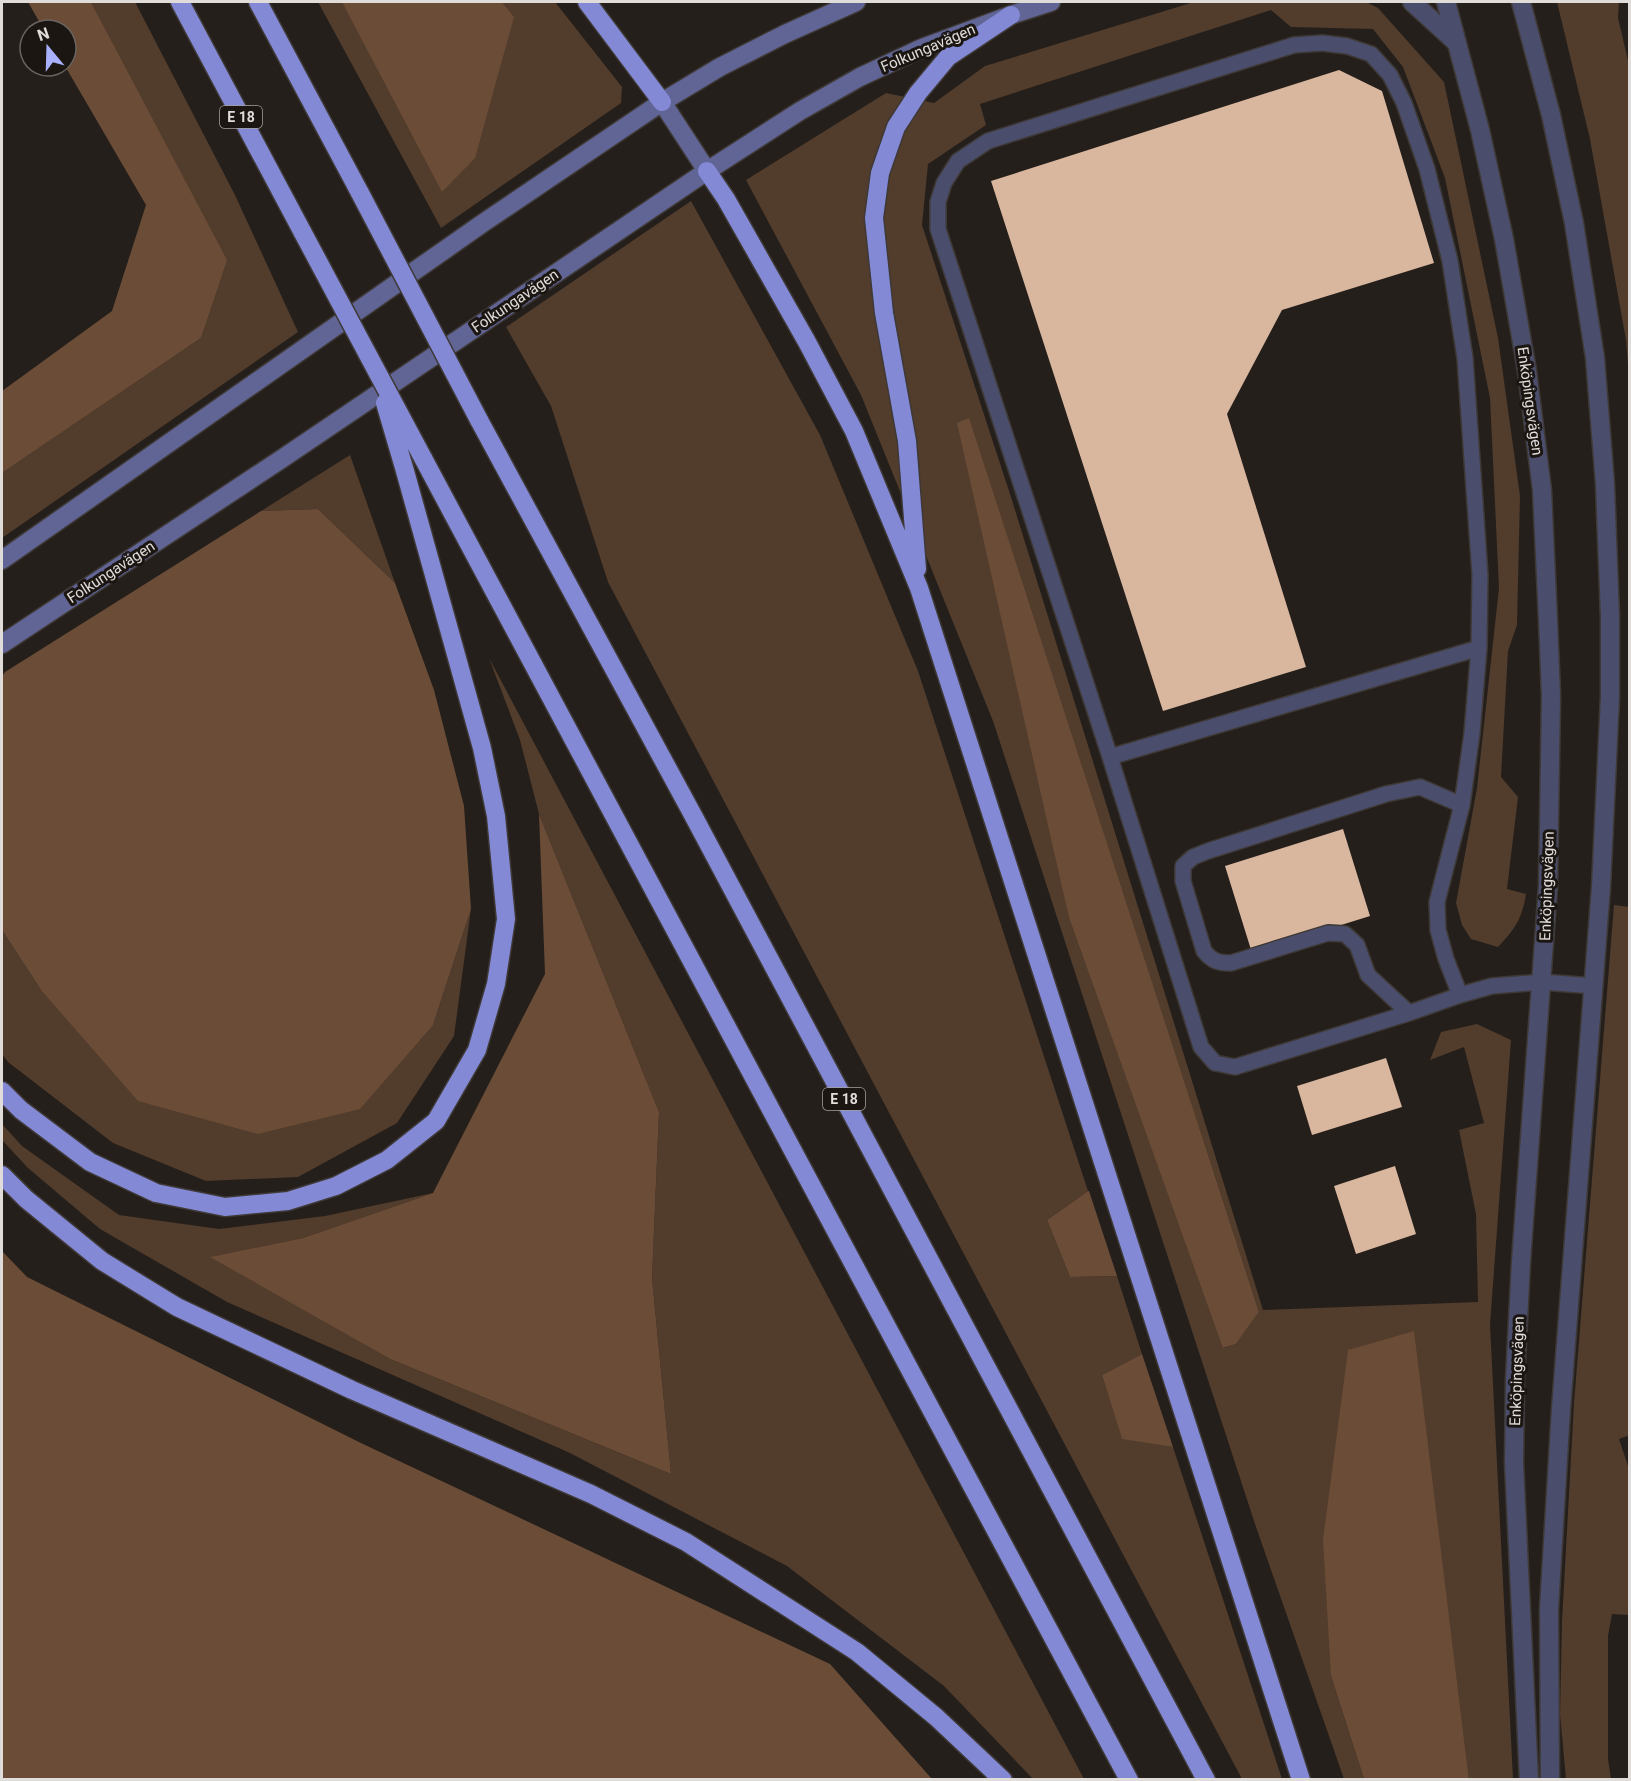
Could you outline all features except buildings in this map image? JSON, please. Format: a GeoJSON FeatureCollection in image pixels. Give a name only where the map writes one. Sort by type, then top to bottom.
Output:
{"type":"FeatureCollection","features":[{"type":"Feature","properties":{"kind":"highway","name":"E 18"},"geometry":{"type":"LineString","coordinates":[[180,2],[1129,1779]]}},
{"type":"Feature","properties":{"kind":"highway","name":"E 18"},"geometry":{"type":"LineString","coordinates":[[258,2],[1206,1779]]}},
{"type":"Feature","properties":{"kind":"highway"},"geometry":{"type":"LineString","coordinates":[[587,2],[662,102]]}},
{"type":"Feature","properties":{"kind":"highway"},"geometry":{"type":"LineString","coordinates":[[919,588],[907,441],[884,313],[874,218],[880,173],[896,127],[918,93],[948,57],[1011,15]]}},
{"type":"Feature","properties":{"kind":"highway"},"geometry":{"type":"LineString","coordinates":[[707,171],[726,199],[854,431],[919,588],[1301,1779]]}},
{"type":"Feature","properties":{"kind":"highway"},"geometry":{"type":"LineString","coordinates":[[2,1091],[21,1110],[90,1162],[156,1193],[225,1207],[288,1201],[336,1186],[387,1160],[436,1120],[477,1050],[496,984],[506,919],[496,816],[482,748],[374,367]]}},
{"type":"Feature","properties":{"kind":"highway"},"geometry":{"type":"LineString","coordinates":[[2,1174],[26,1199],[102,1261],[177,1307],[351,1390],[591,1494],[686,1542],[857,1652],[936,1717],[1003,1779]]}},
{"type":"Feature","properties":{"kind":"main road"},"geometry":{"type":"LineString","coordinates":[[2,560],[483,223],[662,102],[720,67],[784,34],[856,2]]}},
{"type":"Feature","properties":{"kind":"main road","name":"Folkungavägen"},"geometry":{"type":"LineString","coordinates":[[2,644],[800,111],[860,77],[922,48],[1051,2]]}},
{"type":"Feature","properties":{"kind":"main road"},"geometry":{"type":"LineString","coordinates":[[662,102],[707,171]]}},
{"type":"Feature","properties":{"kind":"street"},"geometry":{"type":"LineString","coordinates":[[1412,2],[1457,43]]}},
{"type":"Feature","properties":{"kind":"street","name":"Enköpingsvägen"},"geometry":{"type":"LineString","coordinates":[[1446,2],[1480,130],[1504,239],[1527,371],[1542,490],[1551,696],[1548,886],[1521,1262],[1514,1442],[1529,1779]]}},
{"type":"Feature","properties":{"kind":"street"},"geometry":{"type":"LineString","coordinates":[[1521,2],[1551,115],[1574,223],[1595,358],[1605,484],[1610,617],[1610,697],[1601,888],[1561,1410],[1549,1610],[1550,1779]]}},
{"type":"Feature","properties":{"kind":"lane"},"geometry":{"type":"LineString","coordinates":[[1460,995],[1438,930],[1437,902],[1462,805],[1472,733],[1479,648],[1480,575],[1465,358],[1450,261],[1427,169],[1404,103],[1390,75],[1371,54],[1347,46],[1294,45],[988,141],[958,161],[944,183],[938,202],[938,229],[1110,757],[1201,1047],[1215,1063],[1235,1067],[1492,986],[1542,982],[1594,986]]}},
{"type":"Feature","properties":{"kind":"lane"},"geometry":{"type":"LineString","coordinates":[[1110,757],[1479,648]]}},
{"type":"Feature","properties":{"kind":"lane"},"geometry":{"type":"LineString","coordinates":[[1409,1013],[1368,975],[1357,945],[1345,934],[1328,933],[1231,963],[1219,963],[1210,959],[1204,951],[1183,881],[1183,866],[1193,857],[1208,851],[1386,794],[1420,787],[1462,805]]}},
{"type":"Feature","properties":{"kind":"shaded area"},"geometry":{"type":"Polygon","coordinates":[[[28,2],[91,2],[227,260],[201,338],[2,473],[2,391],[112,311],[146,205],[72,78],[78,78],[78,18],[37,18],[28,2]]]}},
{"type":"Feature","properties":{"kind":"shaded area"},"geometry":{"type":"Polygon","coordinates":[[[91,2],[135,2],[235,195],[298,332],[2,538],[2,473],[201,338],[226,260],[91,2]]]}},
{"type":"Feature","properties":{"kind":"shaded area"},"geometry":{"type":"Polygon","coordinates":[[[318,2],[342,2],[363,39],[514,18],[502,2],[555,2],[622,87],[621,103],[441,228],[318,2]]]}},
{"type":"Feature","properties":{"kind":"shaded area"},"geometry":{"type":"Polygon","coordinates":[[[342,2],[502,2],[514,17],[475,158],[442,192],[342,2]]]}},
{"type":"Feature","properties":{"kind":"shaded area"},"geometry":{"type":"Polygon","coordinates":[[[1194,2],[1366,2],[1378,8],[1444,82],[1498,338],[1520,496],[1517,625],[1508,651],[1501,777],[1518,797],[1507,889],[1526,894],[1517,923],[1498,947],[1471,939],[1462,925],[1456,903],[1477,788],[1499,588],[1490,398],[1445,178],[1403,67],[1373,29],[1291,27],[1271,10],[980,104],[986,125],[928,164],[922,225],[1011,497],[1263,1310],[1478,1302],[1476,1214],[1459,1130],[1484,1123],[1464,1047],[1430,1060],[1441,1032],[1477,1024],[1511,1040],[1490,1325],[1513,1779],[1469,1779],[1413,1331],[1331,1676],[1364,1779],[1344,1779],[1255,1524],[993,721],[861,395],[746,180],[886,93],[934,103],[985,66],[1194,2]],[[968,418],[1069,918],[1224,1348],[1236,1344],[1259,1312],[968,418]]]}},
{"type":"Feature","properties":{"kind":"shaded area"},"geometry":{"type":"Polygon","coordinates":[[[1557,2],[1619,2],[1618,18],[1630,69],[1629,377],[1626,340],[1590,139],[1557,2]]]}},
{"type":"Feature","properties":{"kind":"shaded area"},"geometry":{"type":"Polygon","coordinates":[[[691,201],[820,435],[918,671],[1088,1191],[1047,1220],[1070,1277],[1117,1276],[1142,1354],[1102,1375],[1122,1438],[1173,1447],[1282,1779],[1242,1779],[608,582],[551,406],[506,327],[691,201]]]}},
{"type":"Feature","properties":{"kind":"shaded area"},"geometry":{"type":"Polygon","coordinates":[[[969,418],[1259,1312],[1236,1344],[1223,1348],[1069,918],[957,423],[969,418]]]}},
{"type":"Feature","properties":{"kind":"shaded area"},"geometry":{"type":"Polygon","coordinates":[[[350,455],[395,583],[318,509],[261,511],[350,455]]]}},
{"type":"Feature","properties":{"kind":"shaded area"},"geometry":{"type":"Polygon","coordinates":[[[318,509],[395,583],[434,690],[464,806],[471,909],[433,1025],[360,1109],[258,1134],[138,1101],[41,990],[2,930],[2,676],[261,511],[318,509]]]}},
{"type":"Feature","properties":{"kind":"shaded area"},"geometry":{"type":"Polygon","coordinates":[[[489,658],[1084,1779],[1033,1779],[944,1686],[787,1566],[570,1453],[227,1302],[100,1229],[28,1168],[2,1140],[2,1124],[22,1146],[119,1215],[219,1229],[325,1216],[433,1193],[303,1238],[211,1257],[390,1359],[671,1474],[652,1278],[659,1112],[539,814],[520,740],[489,658]]]}},
{"type":"Feature","properties":{"kind":"shaded area"},"geometry":{"type":"Polygon","coordinates":[[[539,814],[659,1112],[652,1278],[671,1474],[390,1359],[210,1257],[303,1238],[433,1193],[545,974],[539,814]]]}},
{"type":"Feature","properties":{"kind":"shaded area"},"geometry":{"type":"Polygon","coordinates":[[[1614,905],[1630,907],[1630,1435],[1619,1439],[1629,1469],[1629,1615],[1612,1614],[1608,1636],[1608,1759],[1611,1779],[1566,1779],[1560,1714],[1562,1621],[1574,1403],[1614,905]]]}},
{"type":"Feature","properties":{"kind":"shaded area"},"geometry":{"type":"Polygon","coordinates":[[[471,909],[454,1036],[397,1123],[298,1177],[206,1181],[113,1143],[8,1062],[2,1054],[2,930],[41,990],[433,1025],[471,909]]]}},
{"type":"Feature","properties":{"kind":"shaded area"},"geometry":{"type":"Polygon","coordinates":[[[1088,1191],[1117,1276],[1070,1277],[1047,1220],[1088,1191]]]}},
{"type":"Feature","properties":{"kind":"shaded area"},"geometry":{"type":"Polygon","coordinates":[[[2,1251],[27,1277],[363,1444],[830,1664],[932,1779],[2,1779],[2,1251]]]}},
{"type":"Feature","properties":{"kind":"shaded area"},"geometry":{"type":"Polygon","coordinates":[[[1414,1331],[1469,1779],[1364,1779],[1331,1676],[1323,1540],[1348,1350],[1414,1331]]]}},
{"type":"Feature","properties":{"kind":"shaded area"},"geometry":{"type":"Polygon","coordinates":[[[1142,1354],[1173,1447],[1122,1439],[1102,1375],[1142,1354]]]}}]}
